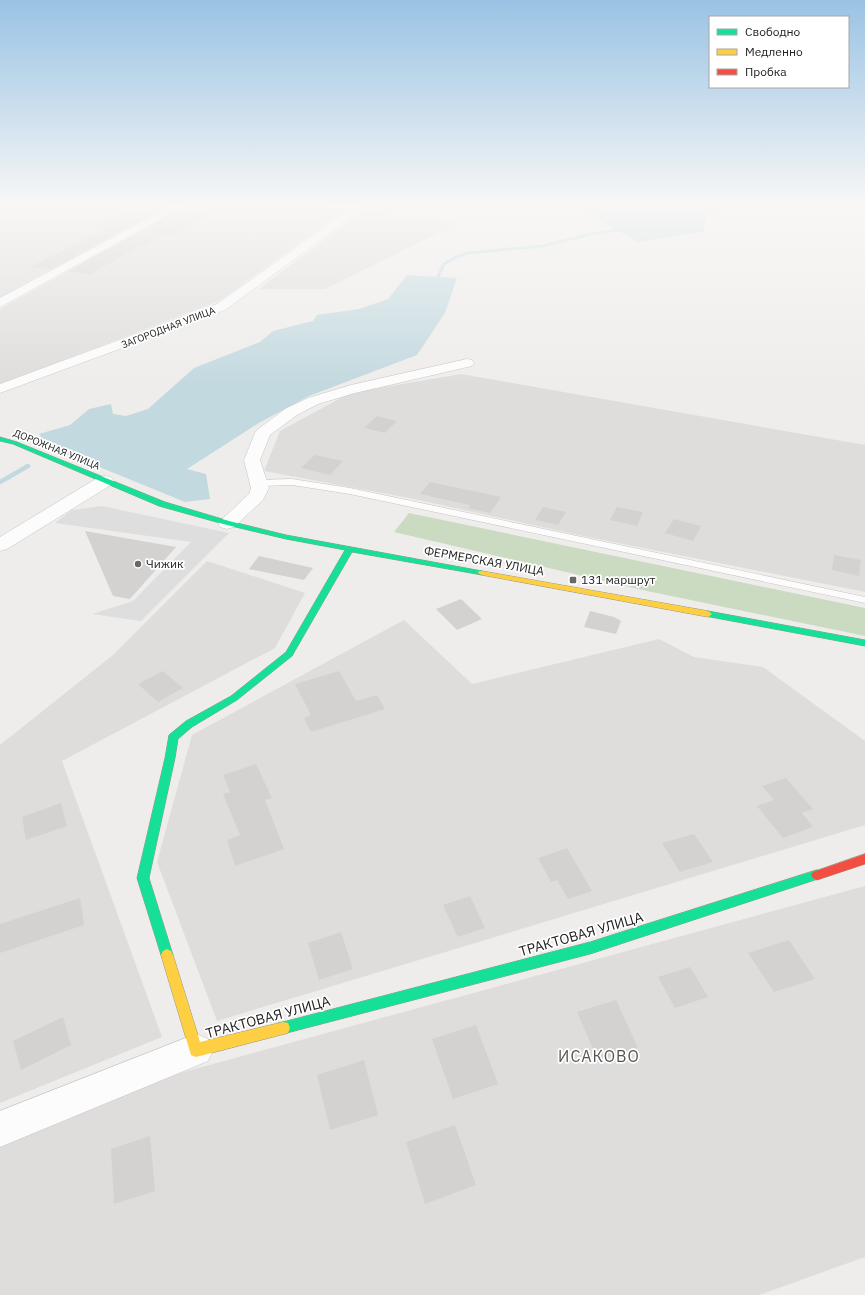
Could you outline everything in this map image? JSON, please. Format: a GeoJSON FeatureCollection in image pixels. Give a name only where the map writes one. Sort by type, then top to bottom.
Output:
{"type":"FeatureCollection","features":[{"type":"Feature","properties":{"kind":"street"},"geometry":{"type":"LineString","coordinates":[[0,303],[69,265]]}},
{"type":"Feature","properties":{"kind":"street","name":"ЗАГОРОДНАЯ УЛИЦА"},"geometry":{"type":"LineString","coordinates":[[0,389],[221,307],[279,265]]}},
{"type":"Feature","properties":{"kind":"street"},"geometry":{"type":"LineString","coordinates":[[227,524],[257,496],[260,488],[252,460],[263,433],[291,412],[314,401],[351,389],[467,363]]}},
{"type":"Feature","properties":{"kind":"street","name":"ДОРОЖНАЯ УЛИЦА"},"geometry":{"type":"LineString","coordinates":[[0,439],[15,443],[105,481]]}},
{"type":"Feature","properties":{"kind":"street"},"geometry":{"type":"LineString","coordinates":[[0,545],[105,481]]}},
{"type":"Feature","properties":{"kind":"street","name":"ФЕРМЕРСКАЯ УЛИЦА"},"geometry":{"type":"LineString","coordinates":[[105,481],[162,504],[227,524],[286,537],[452,566],[865,643]]}},
{"type":"Feature","properties":{"kind":"street","name":"ТРАКТОВАЯ УЛИЦА"},"geometry":{"type":"LineString","coordinates":[[350,549],[288,654],[234,698],[189,724],[173,738],[170,758],[143,878],[196,1050],[590,948],[865,859]]}},
{"type":"Feature","properties":{"kind":"street"},"geometry":{"type":"LineString","coordinates":[[0,1129],[196,1050]]}},
{"type":"Feature","properties":{"kind":"lane"},"geometry":{"type":"LineString","coordinates":[[258,483],[292,482],[350,491],[865,600]]}},
{"type":"Feature","properties":{"kind":"shaded area"},"geometry":{"type":"Polygon","coordinates":[[[0,265],[57,265],[0,297],[0,265]]]}},
{"type":"Feature","properties":{"kind":"shaded area"},"geometry":{"type":"Polygon","coordinates":[[[79,265],[268,265],[219,301],[0,384],[0,309],[79,265]]]}},
{"type":"Feature","properties":{"kind":"shaded area"},"geometry":{"type":"Polygon","coordinates":[[[291,265],[372,265],[325,289],[259,289],[291,265]]]}},
{"type":"Feature","properties":{"kind":"shaded area"},"geometry":{"type":"Polygon","coordinates":[[[461,374],[865,445],[865,592],[583,536],[409,498],[264,471],[280,431],[350,393],[461,374]]]}},
{"type":"Feature","properties":{"kind":"shaded area"},"geometry":{"type":"Polygon","coordinates":[[[102,506],[229,533],[141,621],[92,614],[133,601],[191,542],[55,523],[72,510],[102,506]]]}},
{"type":"Feature","properties":{"kind":"shaded area"},"geometry":{"type":"Polygon","coordinates":[[[207,561],[305,593],[275,648],[62,761],[162,1037],[0,1103],[0,745],[113,655],[207,561]]]}},
{"type":"Feature","properties":{"kind":"shaded area"},"geometry":{"type":"Polygon","coordinates":[[[404,620],[472,684],[659,639],[694,657],[763,667],[865,741],[865,825],[217,1021],[157,862],[192,735],[404,620]]]}},
{"type":"Feature","properties":{"kind":"shaded area"},"geometry":{"type":"Polygon","coordinates":[[[865,886],[865,1257],[759,1295],[0,1295],[0,1146],[180,1073],[865,886]]]}},
{"type":"Feature","properties":{"kind":"green space"},"geometry":{"type":"Polygon","coordinates":[[[409,513],[865,608],[865,636],[647,591],[394,532],[409,513]]]}},
{"type":"Feature","properties":{"kind":"water"},"geometry":{"type":"Polygon","coordinates":[[[407,275],[457,278],[445,313],[417,355],[309,396],[257,424],[187,469],[206,474],[210,499],[185,502],[48,446],[39,434],[70,425],[89,409],[111,404],[113,414],[126,416],[148,409],[194,368],[260,342],[273,331],[313,321],[317,315],[359,309],[388,299],[407,275]]]}},
{"type":"Feature","properties":{"kind":"building"},"geometry":{"type":"Polygon","coordinates":[[[33,265],[58,265],[51,269],[30,267],[33,265]]]}},
{"type":"Feature","properties":{"kind":"building"},"geometry":{"type":"Polygon","coordinates":[[[78,265],[106,265],[91,274],[68,271],[78,265]]]}},
{"type":"Feature","properties":{"kind":"building"},"geometry":{"type":"Polygon","coordinates":[[[377,416],[397,421],[385,433],[364,428],[377,416]]]}},
{"type":"Feature","properties":{"kind":"building"},"geometry":{"type":"Polygon","coordinates":[[[315,455],[343,461],[330,475],[301,468],[315,455]]]}},
{"type":"Feature","properties":{"kind":"building"},"geometry":{"type":"Polygon","coordinates":[[[430,482],[501,497],[490,513],[468,508],[470,505],[420,494],[430,482]]]}},
{"type":"Feature","properties":{"kind":"building"},"geometry":{"type":"Polygon","coordinates":[[[543,507],[566,512],[558,525],[535,520],[543,507]]]}},
{"type":"Feature","properties":{"kind":"building"},"geometry":{"type":"Polygon","coordinates":[[[617,507],[643,512],[637,526],[610,520],[617,507]]]}},
{"type":"Feature","properties":{"kind":"building"},"geometry":{"type":"Polygon","coordinates":[[[674,519],[701,526],[693,541],[665,533],[674,519]]]}},
{"type":"Feature","properties":{"kind":"building"},"geometry":{"type":"Polygon","coordinates":[[[85,531],[176,547],[130,599],[113,596],[85,531]]]}},
{"type":"Feature","properties":{"kind":"building"},"geometry":{"type":"Polygon","coordinates":[[[834,555],[861,560],[859,576],[832,570],[834,555]]]}},
{"type":"Feature","properties":{"kind":"building"},"geometry":{"type":"Polygon","coordinates":[[[259,556],[313,568],[304,580],[249,569],[259,556]]]}},
{"type":"Feature","properties":{"kind":"building"},"geometry":{"type":"Polygon","coordinates":[[[461,599],[482,619],[457,630],[436,609],[461,599]]]}},
{"type":"Feature","properties":{"kind":"building"},"geometry":{"type":"Polygon","coordinates":[[[590,611],[614,617],[621,621],[616,634],[584,627],[590,611]]]}},
{"type":"Feature","properties":{"kind":"building"},"geometry":{"type":"Polygon","coordinates":[[[163,671],[183,688],[158,702],[138,684],[163,671]]]}},
{"type":"Feature","properties":{"kind":"building"},"geometry":{"type":"Polygon","coordinates":[[[339,671],[356,701],[377,695],[385,709],[311,732],[304,718],[311,715],[295,684],[339,671]]]}},
{"type":"Feature","properties":{"kind":"building"},"geometry":{"type":"Polygon","coordinates":[[[256,764],[272,798],[265,800],[284,849],[235,866],[227,840],[240,835],[223,794],[230,792],[223,775],[256,764]]]}},
{"type":"Feature","properties":{"kind":"building"},"geometry":{"type":"Polygon","coordinates":[[[786,778],[813,809],[802,813],[813,827],[783,838],[757,806],[774,800],[762,786],[786,778]]]}},
{"type":"Feature","properties":{"kind":"building"},"geometry":{"type":"Polygon","coordinates":[[[61,803],[67,826],[26,840],[22,817],[61,803]]]}},
{"type":"Feature","properties":{"kind":"building"},"geometry":{"type":"Polygon","coordinates":[[[694,834],[713,862],[680,872],[662,843],[694,834]]]}},
{"type":"Feature","properties":{"kind":"building"},"geometry":{"type":"Polygon","coordinates":[[[567,848],[592,891],[568,899],[557,880],[551,882],[538,858],[567,848]]]}},
{"type":"Feature","properties":{"kind":"building"},"geometry":{"type":"Polygon","coordinates":[[[470,896],[485,928],[458,937],[443,905],[470,896]]]}},
{"type":"Feature","properties":{"kind":"building"},"geometry":{"type":"Polygon","coordinates":[[[80,898],[84,925],[0,953],[0,924],[80,898]]]}},
{"type":"Feature","properties":{"kind":"building"},"geometry":{"type":"Polygon","coordinates":[[[341,932],[353,969],[319,980],[308,943],[341,932]]]}},
{"type":"Feature","properties":{"kind":"building"},"geometry":{"type":"Polygon","coordinates":[[[789,940],[815,979],[774,992],[748,953],[789,940]]]}},
{"type":"Feature","properties":{"kind":"building"},"geometry":{"type":"Polygon","coordinates":[[[690,967],[708,997],[675,1008],[658,977],[690,967]]]}},
{"type":"Feature","properties":{"kind":"building"},"geometry":{"type":"Polygon","coordinates":[[[616,1000],[638,1048],[598,1060],[577,1012],[616,1000]]]}},
{"type":"Feature","properties":{"kind":"building"},"geometry":{"type":"Polygon","coordinates":[[[63,1017],[71,1045],[21,1070],[13,1041],[63,1017]]]}},
{"type":"Feature","properties":{"kind":"building"},"geometry":{"type":"Polygon","coordinates":[[[476,1025],[498,1084],[453,1099],[432,1039],[476,1025]]]}},
{"type":"Feature","properties":{"kind":"building"},"geometry":{"type":"Polygon","coordinates":[[[364,1060],[378,1115],[330,1130],[317,1075],[364,1060]]]}},
{"type":"Feature","properties":{"kind":"building"},"geometry":{"type":"Polygon","coordinates":[[[455,1125],[476,1185],[425,1204],[406,1142],[455,1125]]]}},
{"type":"Feature","properties":{"kind":"building"},"geometry":{"type":"Polygon","coordinates":[[[150,1136],[155,1191],[114,1204],[111,1149],[150,1136]]]}},
{"type":"Feature","properties":{"kind":"waterway"},"geometry":{"type":"LineString","coordinates":[[435,283],[443,265]]}},
{"type":"Feature","properties":{"kind":"waterway"},"geometry":{"type":"LineString","coordinates":[[0,482],[28,466]]}},
{"type":"Feature","properties":{"kind":"traffic: fast"},"geometry":{"type":"LineString","coordinates":[[0,439],[15,443],[162,504],[227,523],[286,537],[482,573]]}},
{"type":"Feature","properties":{"kind":"traffic: fast"},"geometry":{"type":"LineString","coordinates":[[167,955],[143,878],[170,758],[173,738],[189,724],[234,698],[289,654],[350,549]]}},
{"type":"Feature","properties":{"kind":"traffic: fast"},"geometry":{"type":"LineString","coordinates":[[708,614],[865,643]]}},
{"type":"Feature","properties":{"kind":"traffic: fast"},"geometry":{"type":"LineString","coordinates":[[283,1028],[590,948],[817,875]]}},
{"type":"Feature","properties":{"kind":"traffic: slow"},"geometry":{"type":"LineString","coordinates":[[482,573],[708,614]]}},
{"type":"Feature","properties":{"kind":"traffic: slow"},"geometry":{"type":"LineString","coordinates":[[167,955],[196,1050],[283,1028]]}},
{"type":"Feature","properties":{"kind":"traffic: jam"},"geometry":{"type":"LineString","coordinates":[[817,875],[865,859]]}},
{"type":"Feature","properties":{"kind":"place","name":"Чижик"},"geometry":{"type":"Point","coordinates":[138,564]}},
{"type":"Feature","properties":{"kind":"place","name":"131 маршрут"},"geometry":{"type":"Point","coordinates":[573,580]}},
{"type":"Feature","properties":{"kind":"district","name":"ИСАКОВО"},"geometry":{"type":"Point","coordinates":[599,1056]}}]}
